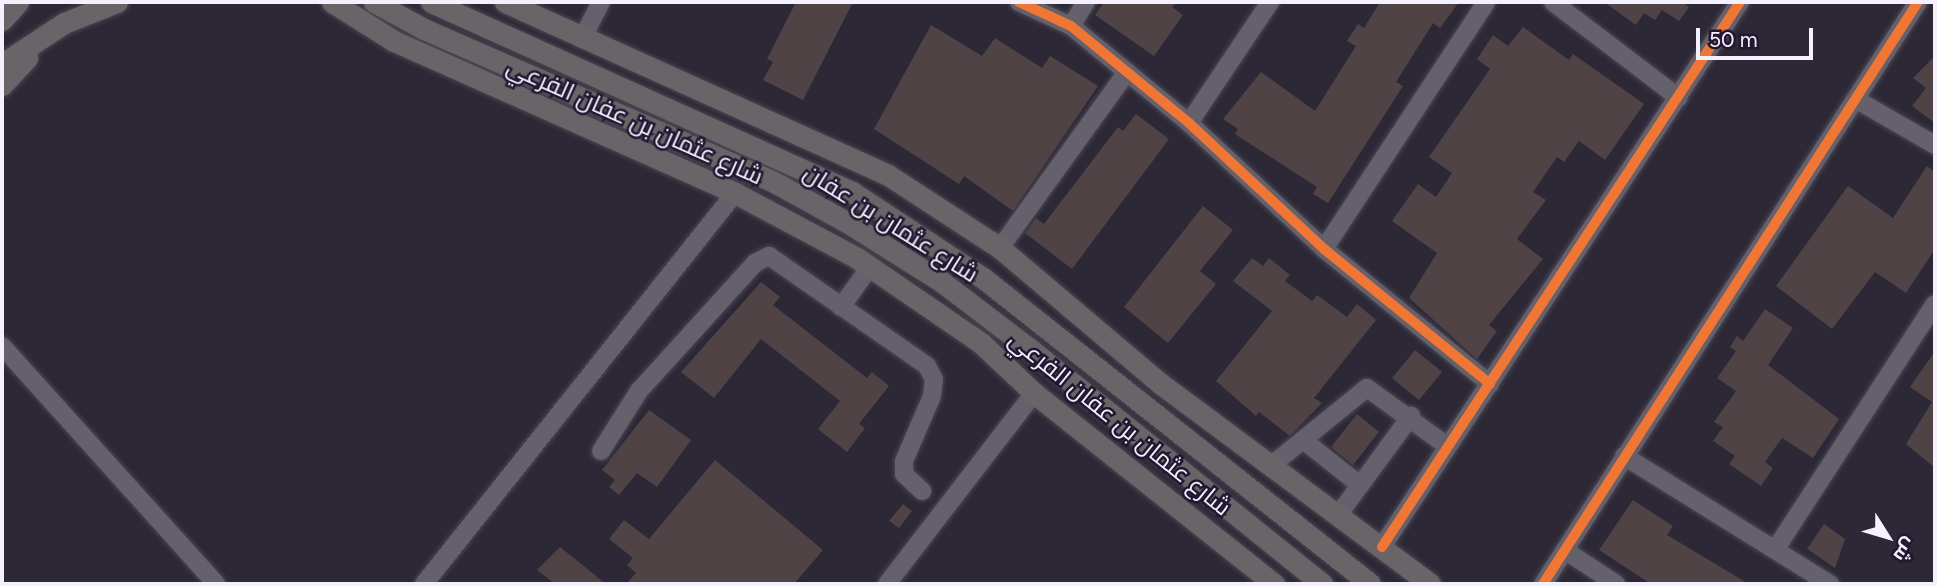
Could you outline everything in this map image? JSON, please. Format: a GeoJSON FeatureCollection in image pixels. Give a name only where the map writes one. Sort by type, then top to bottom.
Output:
{"type":"FeatureCollection","features":[{"type":"Feature","properties":{"kind":"main road"},"geometry":{"type":"LineString","coordinates":[[2,20],[18,2]]}},
{"type":"Feature","properties":{"kind":"main road"},"geometry":{"type":"LineString","coordinates":[[2,64],[21,48],[93,9],[117,2]]}},
{"type":"Feature","properties":{"kind":"main road","name":"شارع عثمان بن عفان الفرعي"},"geometry":{"type":"LineString","coordinates":[[332,2],[394,41],[735,193],[870,267],[981,343],[1034,393],[1274,584]]}},
{"type":"Feature","properties":{"kind":"main road","name":"شارع عثمان بن عفان"},"geometry":{"type":"LineString","coordinates":[[374,2],[424,29],[774,182],[850,224],[942,282],[1030,349],[1322,584]]}},
{"type":"Feature","properties":{"kind":"main road","name":"شارع عثمان بن عفان"},"geometry":{"type":"LineString","coordinates":[[431,2],[852,192],[983,278],[1370,584]]}},
{"type":"Feature","properties":{"kind":"main road"},"geometry":{"type":"LineString","coordinates":[[505,2],[888,175],[1000,248],[1161,384],[1273,464],[1430,584]]}},
{"type":"Feature","properties":{"kind":"main road"},"geometry":{"type":"LineString","coordinates":[[2,85],[35,49],[93,9]]}},
{"type":"Feature","properties":{"kind":"street"},"geometry":{"type":"LineString","coordinates":[[582,39],[601,2]]}},
{"type":"Feature","properties":{"kind":"street"},"geometry":{"type":"LineString","coordinates":[[1019,2],[1071,26],[1189,123],[1324,250],[1490,384]]}},
{"type":"Feature","properties":{"kind":"street"},"geometry":{"type":"LineString","coordinates":[[1071,26],[1086,2]]}},
{"type":"Feature","properties":{"kind":"street"},"geometry":{"type":"LineString","coordinates":[[1189,123],[1269,2]]}},
{"type":"Feature","properties":{"kind":"street"},"geometry":{"type":"LineString","coordinates":[[1324,250],[1486,2]]}},
{"type":"Feature","properties":{"kind":"street"},"geometry":{"type":"LineString","coordinates":[[1553,2],[1679,98]]}},
{"type":"Feature","properties":{"kind":"street"},"geometry":{"type":"LineString","coordinates":[[1382,547],[1740,2]]}},
{"type":"Feature","properties":{"kind":"street"},"geometry":{"type":"LineString","coordinates":[[1543,584],[1919,2]]}},
{"type":"Feature","properties":{"kind":"street"},"geometry":{"type":"LineString","coordinates":[[1000,248],[1127,72]]}},
{"type":"Feature","properties":{"kind":"street"},"geometry":{"type":"LineString","coordinates":[[1857,100],[1935,145]]}},
{"type":"Feature","properties":{"kind":"street"},"geometry":{"type":"LineString","coordinates":[[424,584],[735,193]]}},
{"type":"Feature","properties":{"kind":"street"},"geometry":{"type":"LineString","coordinates":[[601,451],[639,391],[763,257],[777,260],[927,366],[934,379],[904,461],[904,474],[922,491]]}},
{"type":"Feature","properties":{"kind":"street"},"geometry":{"type":"LineString","coordinates":[[842,307],[870,267]]}},
{"type":"Feature","properties":{"kind":"street"},"geometry":{"type":"LineString","coordinates":[[1775,550],[1935,304]]}},
{"type":"Feature","properties":{"kind":"street"},"geometry":{"type":"LineString","coordinates":[[2,346],[216,584]]}},
{"type":"Feature","properties":{"kind":"street"},"geometry":{"type":"LineString","coordinates":[[1273,464],[1367,388],[1410,416],[1447,446]]}},
{"type":"Feature","properties":{"kind":"street"},"geometry":{"type":"LineString","coordinates":[[887,584],[1034,393]]}},
{"type":"Feature","properties":{"kind":"street"},"geometry":{"type":"LineString","coordinates":[[1339,514],[1410,416]]}},
{"type":"Feature","properties":{"kind":"street"},"geometry":{"type":"LineString","coordinates":[[1303,440],[1360,485]]}},
{"type":"Feature","properties":{"kind":"street"},"geometry":{"type":"LineString","coordinates":[[1624,456],[1830,584]]}},
{"type":"Feature","properties":{"kind":"street"},"geometry":{"type":"LineString","coordinates":[[1566,551],[1616,584]]}},
{"type":"Feature","properties":{"kind":"building"},"geometry":{"type":"Polygon","coordinates":[[[796,2],[853,2],[803,100],[763,80],[773,62],[767,59],[796,2]]]}},
{"type":"Feature","properties":{"kind":"building"},"geometry":{"type":"Polygon","coordinates":[[[1104,2],[1177,2],[1172,7],[1183,15],[1154,56],[1095,15],[1104,2]]]}},
{"type":"Feature","properties":{"kind":"building"},"geometry":{"type":"Polygon","coordinates":[[[1380,2],[1459,2],[1440,28],[1433,23],[1396,82],[1403,86],[1328,203],[1313,194],[1317,187],[1235,134],[1238,129],[1223,119],[1261,72],[1315,111],[1356,46],[1347,41],[1358,24],[1364,28],[1380,2]]]}},
{"type":"Feature","properties":{"kind":"building"},"geometry":{"type":"Polygon","coordinates":[[[1604,2],[1682,2],[1689,7],[1679,21],[1662,10],[1655,20],[1644,13],[1636,25],[1604,2]]]}},
{"type":"Feature","properties":{"kind":"building"},"geometry":{"type":"Polygon","coordinates":[[[931,25],[982,56],[995,38],[1042,68],[1050,56],[1098,86],[1013,211],[964,176],[959,184],[874,129],[931,25]]]}},
{"type":"Feature","properties":{"kind":"building"},"geometry":{"type":"Polygon","coordinates":[[[1523,27],[1569,60],[1573,54],[1644,104],[1605,160],[1579,141],[1564,162],[1557,157],[1533,192],[1546,200],[1517,239],[1543,259],[1489,325],[1497,331],[1477,359],[1409,298],[1437,253],[1392,221],[1418,184],[1436,197],[1452,173],[1429,157],[1490,69],[1477,59],[1493,35],[1508,46],[1523,27]]]}},
{"type":"Feature","properties":{"kind":"building"},"geometry":{"type":"Polygon","coordinates":[[[1935,56],[1935,123],[1912,106],[1926,88],[1913,78],[1935,56]]]}},
{"type":"Feature","properties":{"kind":"building"},"geometry":{"type":"Polygon","coordinates":[[[1136,114],[1169,139],[1072,269],[1025,233],[1036,218],[1044,224],[1118,127],[1123,131],[1136,114]]]}},
{"type":"Feature","properties":{"kind":"building"},"geometry":{"type":"Polygon","coordinates":[[[1927,166],[1935,172],[1935,249],[1906,293],[1875,272],[1832,329],[1776,286],[1848,186],[1893,218],[1927,166]]]}},
{"type":"Feature","properties":{"kind":"building"},"geometry":{"type":"Polygon","coordinates":[[[1203,206],[1233,230],[1200,271],[1216,284],[1168,343],[1124,307],[1203,206]]]}},
{"type":"Feature","properties":{"kind":"building"},"geometry":{"type":"Polygon","coordinates":[[[1252,258],[1263,266],[1269,258],[1290,275],[1285,281],[1312,301],[1317,295],[1347,317],[1357,304],[1376,320],[1314,398],[1322,403],[1290,436],[1259,412],[1256,416],[1216,381],[1272,311],[1233,281],[1252,258]]]}},
{"type":"Feature","properties":{"kind":"building"},"geometry":{"type":"Polygon","coordinates":[[[761,282],[780,297],[773,305],[867,378],[872,372],[889,386],[859,424],[865,428],[847,452],[818,429],[840,401],[761,339],[714,398],[681,372],[761,282]]]}},
{"type":"Feature","properties":{"kind":"building"},"geometry":{"type":"Polygon","coordinates":[[[1765,309],[1793,328],[1768,365],[1839,419],[1813,458],[1782,438],[1765,462],[1773,468],[1761,486],[1729,464],[1735,456],[1713,441],[1723,427],[1714,422],[1736,391],[1717,378],[1736,351],[1730,347],[1737,336],[1743,341],[1765,309]]]}},
{"type":"Feature","properties":{"kind":"building"},"geometry":{"type":"Polygon","coordinates":[[[1415,350],[1442,372],[1419,400],[1392,378],[1415,350]]]}},
{"type":"Feature","properties":{"kind":"building"},"geometry":{"type":"Polygon","coordinates":[[[1935,351],[1935,468],[1906,444],[1932,402],[1910,387],[1935,351]]]}},
{"type":"Feature","properties":{"kind":"building"},"geometry":{"type":"Polygon","coordinates":[[[649,410],[691,440],[657,487],[637,473],[619,495],[609,487],[615,480],[602,470],[649,410]]]}},
{"type":"Feature","properties":{"kind":"building"},"geometry":{"type":"Polygon","coordinates":[[[1357,414],[1379,432],[1353,465],[1331,447],[1357,414]]]}},
{"type":"Feature","properties":{"kind":"building"},"geometry":{"type":"Polygon","coordinates":[[[715,460],[823,550],[794,584],[626,584],[636,573],[627,565],[633,558],[609,539],[624,520],[649,539],[715,460]]]}},
{"type":"Feature","properties":{"kind":"building"},"geometry":{"type":"Polygon","coordinates":[[[1633,500],[1673,526],[1667,535],[1749,584],[1651,584],[1599,550],[1633,500]]]}},
{"type":"Feature","properties":{"kind":"building"},"geometry":{"type":"Polygon","coordinates":[[[903,504],[912,511],[899,528],[889,521],[903,504]]]}},
{"type":"Feature","properties":{"kind":"building"},"geometry":{"type":"Polygon","coordinates":[[[1824,524],[1845,539],[1835,568],[1807,549],[1824,524]]]}},
{"type":"Feature","properties":{"kind":"building"},"geometry":{"type":"Polygon","coordinates":[[[560,547],[606,584],[555,584],[537,570],[560,547]]]}},
{"type":"Feature","properties":{"kind":"cycle path"},"geometry":{"type":"LineString","coordinates":[[1019,2],[1071,26],[1189,123],[1324,249],[1490,384]]}},
{"type":"Feature","properties":{"kind":"cycle path"},"geometry":{"type":"LineString","coordinates":[[1382,547],[1740,2]]}},
{"type":"Feature","properties":{"kind":"cycle path"},"geometry":{"type":"LineString","coordinates":[[1543,584],[1918,2]]}}]}
